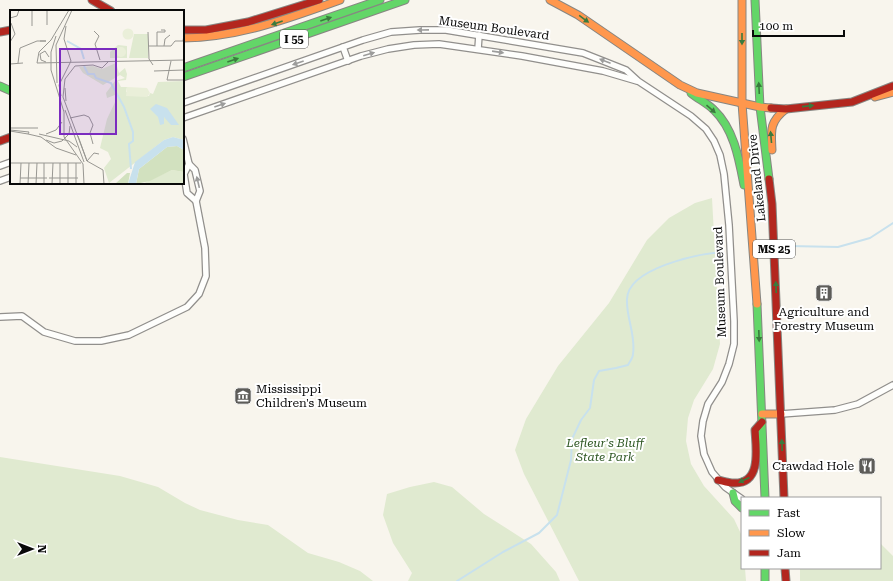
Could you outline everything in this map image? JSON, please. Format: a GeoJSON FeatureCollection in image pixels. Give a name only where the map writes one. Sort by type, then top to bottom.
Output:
{"type":"FeatureCollection","features":[{"type":"Feature","properties":{"kind":"main road"},"geometry":{"type":"LineString","coordinates":[[92,0],[109,10]]}},
{"type":"Feature","properties":{"kind":"main road"},"geometry":{"type":"LineString","coordinates":[[184,30],[206,30],[248,22],[319,0]]}},
{"type":"Feature","properties":{"kind":"main road","name":"I 55"},"geometry":{"type":"LineString","coordinates":[[184,38],[213,37],[254,29],[274,24],[340,0]]}},
{"type":"Feature","properties":{"kind":"main road"},"geometry":{"type":"LineString","coordinates":[[184,68],[380,0]]}},
{"type":"Feature","properties":{"kind":"main road","name":"I 55"},"geometry":{"type":"LineString","coordinates":[[184,77],[405,0]]}},
{"type":"Feature","properties":{"kind":"main road"},"geometry":{"type":"LineString","coordinates":[[394,4],[414,0]]}},
{"type":"Feature","properties":{"kind":"main road"},"geometry":{"type":"LineString","coordinates":[[550,0],[578,15],[680,85],[713,110],[727,126],[737,152],[752,216]]}},
{"type":"Feature","properties":{"kind":"main road","name":"Lakeland Drive"},"geometry":{"type":"LineString","coordinates":[[742,0],[742,103],[756,278],[765,497]]}},
{"type":"Feature","properties":{"kind":"main road","name":"Lakeland Drive"},"geometry":{"type":"LineString","coordinates":[[755,0],[760,108],[772,204],[784,497]]}},
{"type":"Feature","properties":{"kind":"main road"},"geometry":{"type":"LineString","coordinates":[[0,32],[10,30]]}},
{"type":"Feature","properties":{"kind":"main road"},"geometry":{"type":"LineString","coordinates":[[680,85],[697,93],[760,108],[786,109],[852,102],[893,92]]}},
{"type":"Feature","properties":{"kind":"main road"},"geometry":{"type":"LineString","coordinates":[[0,86],[10,91]]}},
{"type":"Feature","properties":{"kind":"main road"},"geometry":{"type":"LineString","coordinates":[[852,102],[893,86]]}},
{"type":"Feature","properties":{"kind":"main road"},"geometry":{"type":"LineString","coordinates":[[772,204],[773,188],[771,126],[778,114],[786,109]]}},
{"type":"Feature","properties":{"kind":"main road"},"geometry":{"type":"LineString","coordinates":[[0,141],[10,137]]}},
{"type":"Feature","properties":{"kind":"main road"},"geometry":{"type":"LineString","coordinates":[[762,414],[781,414]]}},
{"type":"Feature","properties":{"kind":"main road"},"geometry":{"type":"LineString","coordinates":[[718,480],[738,483],[750,477],[755,471],[755,430],[762,422]]}},
{"type":"Feature","properties":{"kind":"main road"},"geometry":{"type":"LineString","coordinates":[[733,493],[735,501],[741,507]]}},
{"type":"Feature","properties":{"kind":"main road"},"geometry":{"type":"LineString","coordinates":[[765,569],[765,581]]}},
{"type":"Feature","properties":{"kind":"main road"},"geometry":{"type":"LineString","coordinates":[[785,569],[786,581]]}},
{"type":"Feature","properties":{"kind":"street","name":"Museum Boulevard"},"geometry":{"type":"LineString","coordinates":[[184,103],[390,32],[446,30],[479,35],[583,53],[626,70],[638,81],[699,122],[714,141],[720,156],[724,174],[729,225],[734,344],[729,364],[722,382],[708,404],[703,421],[702,436],[704,454],[712,472],[725,487],[741,497]]}},
{"type":"Feature","properties":{"kind":"street"},"geometry":{"type":"LineString","coordinates":[[478,49],[479,35]]}},
{"type":"Feature","properties":{"kind":"street","name":"Museum Boulevard"},"geometry":{"type":"LineString","coordinates":[[184,118],[348,61],[388,49],[414,45],[440,44],[522,56],[603,71],[638,81]]}},
{"type":"Feature","properties":{"kind":"street"},"geometry":{"type":"LineString","coordinates":[[344,47],[348,61]]}},
{"type":"Feature","properties":{"kind":"street"},"geometry":{"type":"LineString","coordinates":[[0,317],[22,316],[44,332],[75,341],[101,341],[128,335],[187,307],[199,294],[206,276],[205,248],[196,201],[200,191],[195,170],[189,164],[184,143]]}},
{"type":"Feature","properties":{"kind":"street"},"geometry":{"type":"LineString","coordinates":[[0,166],[10,162]]}},
{"type":"Feature","properties":{"kind":"street"},"geometry":{"type":"LineString","coordinates":[[189,164],[184,174],[187,193],[196,201]]}},
{"type":"Feature","properties":{"kind":"street"},"geometry":{"type":"LineString","coordinates":[[0,181],[10,177]]}},
{"type":"Feature","properties":{"kind":"street"},"geometry":{"type":"LineString","coordinates":[[781,414],[835,410],[858,404],[893,385]]}},
{"type":"Feature","properties":{"kind":"green space","name":"Lefleur's Bluff State Park"},"geometry":{"type":"Polygon","coordinates":[[[712,198],[720,344],[713,369],[694,400],[688,418],[686,441],[691,464],[704,486],[734,519],[741,534],[741,569],[745,569],[746,581],[579,581],[524,474],[515,450],[526,419],[558,366],[609,303],[647,240],[669,218],[695,203],[712,198]]]}},
{"type":"Feature","properties":{"kind":"green space"},"geometry":{"type":"Polygon","coordinates":[[[0,457],[120,476],[158,487],[200,510],[238,520],[268,525],[308,553],[339,562],[360,571],[373,581],[0,581],[0,457]]]}},
{"type":"Feature","properties":{"kind":"green space"},"geometry":{"type":"Polygon","coordinates":[[[434,482],[452,487],[484,514],[531,544],[556,572],[560,581],[408,581],[412,573],[393,543],[383,515],[387,494],[434,482]]]}},
{"type":"Feature","properties":{"kind":"green space"},"geometry":{"type":"Polygon","coordinates":[[[881,544],[893,556],[893,581],[800,581],[800,569],[881,569],[881,544]]]}},
{"type":"Feature","properties":{"kind":"waterway"},"geometry":{"type":"LineString","coordinates":[[789,246],[838,247],[870,238],[893,223]]}},
{"type":"Feature","properties":{"kind":"waterway"},"geometry":{"type":"LineString","coordinates":[[457,581],[503,552],[539,533],[557,515],[571,460],[572,439],[581,420],[590,408],[594,380],[599,371],[628,365],[632,357],[634,347],[627,306],[630,288],[639,279],[651,271],[666,265],[697,256],[722,252]]}},
{"type":"Feature","properties":{"kind":"traffic: fast"},"geometry":{"type":"LineString","coordinates":[[184,68],[380,0]]}},
{"type":"Feature","properties":{"kind":"traffic: fast"},"geometry":{"type":"LineString","coordinates":[[184,77],[405,0]]}},
{"type":"Feature","properties":{"kind":"traffic: fast"},"geometry":{"type":"LineString","coordinates":[[755,0],[760,107],[769,179]]}},
{"type":"Feature","properties":{"kind":"traffic: fast"},"geometry":{"type":"LineString","coordinates":[[0,86],[10,91]]}},
{"type":"Feature","properties":{"kind":"traffic: fast"},"geometry":{"type":"LineString","coordinates":[[691,93],[714,110],[726,126],[735,145],[744,185]]}},
{"type":"Feature","properties":{"kind":"traffic: fast"},"geometry":{"type":"LineString","coordinates":[[757,304],[765,497]]}},
{"type":"Feature","properties":{"kind":"traffic: fast"},"geometry":{"type":"LineString","coordinates":[[733,493],[735,501],[741,507]]}},
{"type":"Feature","properties":{"kind":"traffic: fast"},"geometry":{"type":"LineString","coordinates":[[765,569],[765,581]]}},
{"type":"Feature","properties":{"kind":"traffic: slow"},"geometry":{"type":"LineString","coordinates":[[184,38],[204,37],[244,31],[301,14],[340,0]]}},
{"type":"Feature","properties":{"kind":"traffic: slow"},"geometry":{"type":"LineString","coordinates":[[550,0],[578,15],[680,85],[697,93],[760,107],[771,108]]}},
{"type":"Feature","properties":{"kind":"traffic: slow"},"geometry":{"type":"LineString","coordinates":[[742,0],[742,103],[757,304]]}},
{"type":"Feature","properties":{"kind":"traffic: slow"},"geometry":{"type":"LineString","coordinates":[[875,97],[893,92]]}},
{"type":"Feature","properties":{"kind":"traffic: slow"},"geometry":{"type":"LineString","coordinates":[[772,150],[772,127],[776,118],[786,109]]}},
{"type":"Feature","properties":{"kind":"traffic: slow"},"geometry":{"type":"LineString","coordinates":[[762,414],[781,414]]}},
{"type":"Feature","properties":{"kind":"traffic: jam"},"geometry":{"type":"LineString","coordinates":[[92,0],[109,10]]}},
{"type":"Feature","properties":{"kind":"traffic: jam"},"geometry":{"type":"LineString","coordinates":[[184,30],[206,30],[248,22],[319,0]]}},
{"type":"Feature","properties":{"kind":"traffic: jam"},"geometry":{"type":"LineString","coordinates":[[0,32],[10,30]]}},
{"type":"Feature","properties":{"kind":"traffic: jam"},"geometry":{"type":"LineString","coordinates":[[771,108],[786,109],[852,102],[893,86]]}},
{"type":"Feature","properties":{"kind":"traffic: jam"},"geometry":{"type":"LineString","coordinates":[[0,141],[10,137]]}},
{"type":"Feature","properties":{"kind":"traffic: jam"},"geometry":{"type":"LineString","coordinates":[[769,179],[772,204],[784,497]]}},
{"type":"Feature","properties":{"kind":"traffic: jam"},"geometry":{"type":"LineString","coordinates":[[718,480],[734,483],[743,482],[749,478],[755,464],[755,430],[762,422]]}},
{"type":"Feature","properties":{"kind":"traffic: jam"},"geometry":{"type":"LineString","coordinates":[[785,569],[786,581]]}},
{"type":"Feature","properties":{"kind":"place","name":"Agriculture and Forestry Museum"},"geometry":{"type":"Point","coordinates":[824,293]}},
{"type":"Feature","properties":{"kind":"place","name":"Mississippi Children's Museum"},"geometry":{"type":"Point","coordinates":[243,396]}},
{"type":"Feature","properties":{"kind":"place","name":"Crawdad Hole"},"geometry":{"type":"Point","coordinates":[867,466]}}]}
